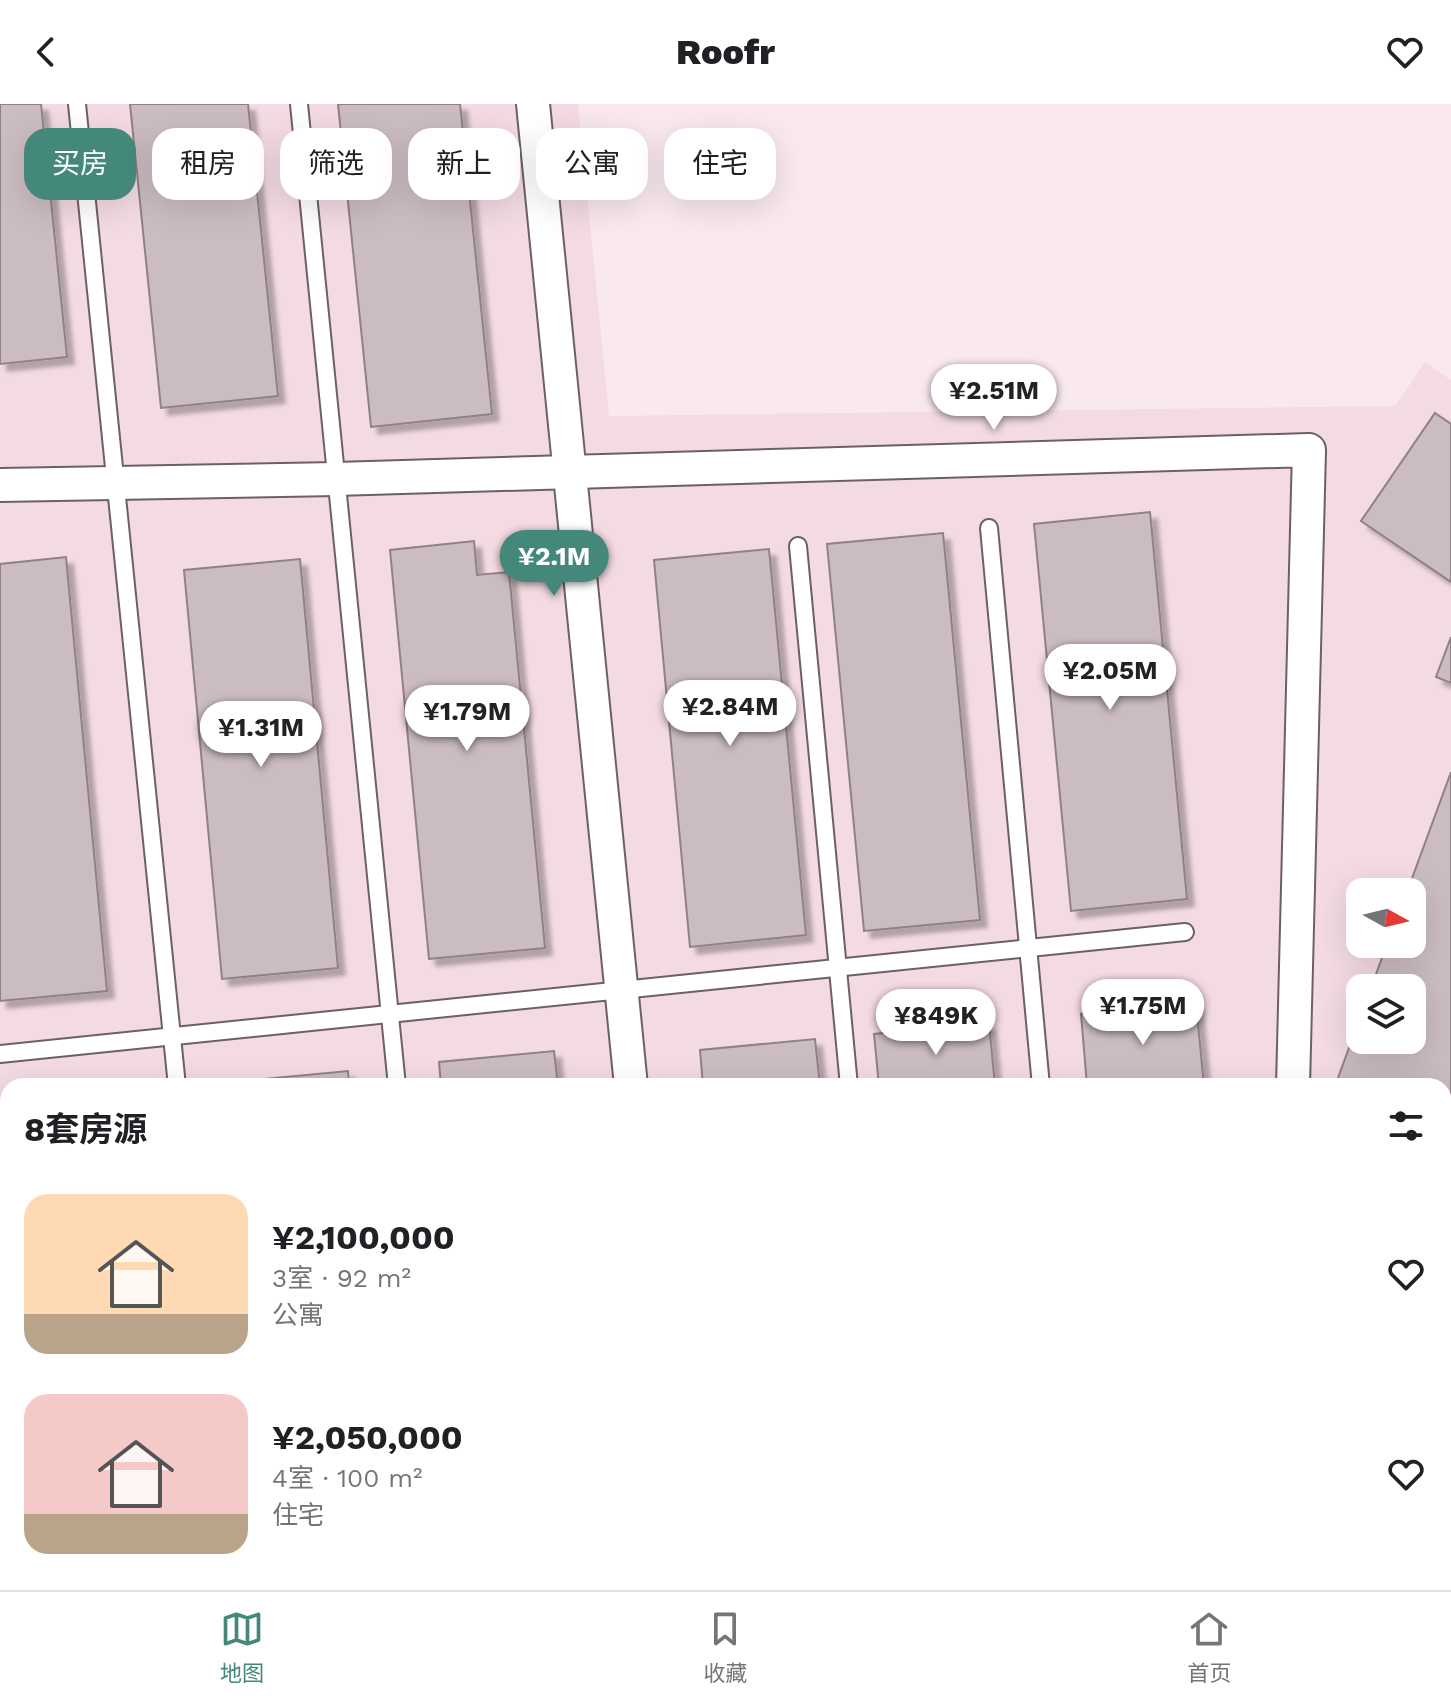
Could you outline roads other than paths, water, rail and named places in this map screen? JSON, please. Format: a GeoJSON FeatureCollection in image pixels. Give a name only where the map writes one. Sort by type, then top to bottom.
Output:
{"type":"FeatureCollection","features":[{"type":"Feature","properties":{"kind":"street"},"geometry":{"type":"LineString","coordinates":[[533,104],[630,1078]]}},
{"type":"Feature","properties":{"kind":"street"},"geometry":{"type":"LineString","coordinates":[[0,485],[570,473],[1309,450],[1293,1078]]}},
{"type":"Feature","properties":{"kind":"lane"},"geometry":{"type":"LineString","coordinates":[[77,104],[176,1078]]}},
{"type":"Feature","properties":{"kind":"lane"},"geometry":{"type":"LineString","coordinates":[[299,104],[396,1078]]}},
{"type":"Feature","properties":{"kind":"lane"},"geometry":{"type":"LineString","coordinates":[[989,528],[1040,1078]]}},
{"type":"Feature","properties":{"kind":"lane"},"geometry":{"type":"LineString","coordinates":[[798,546],[848,1078]]}},
{"type":"Feature","properties":{"kind":"lane"},"geometry":{"type":"LineString","coordinates":[[0,1054],[1185,932]]}}]}
